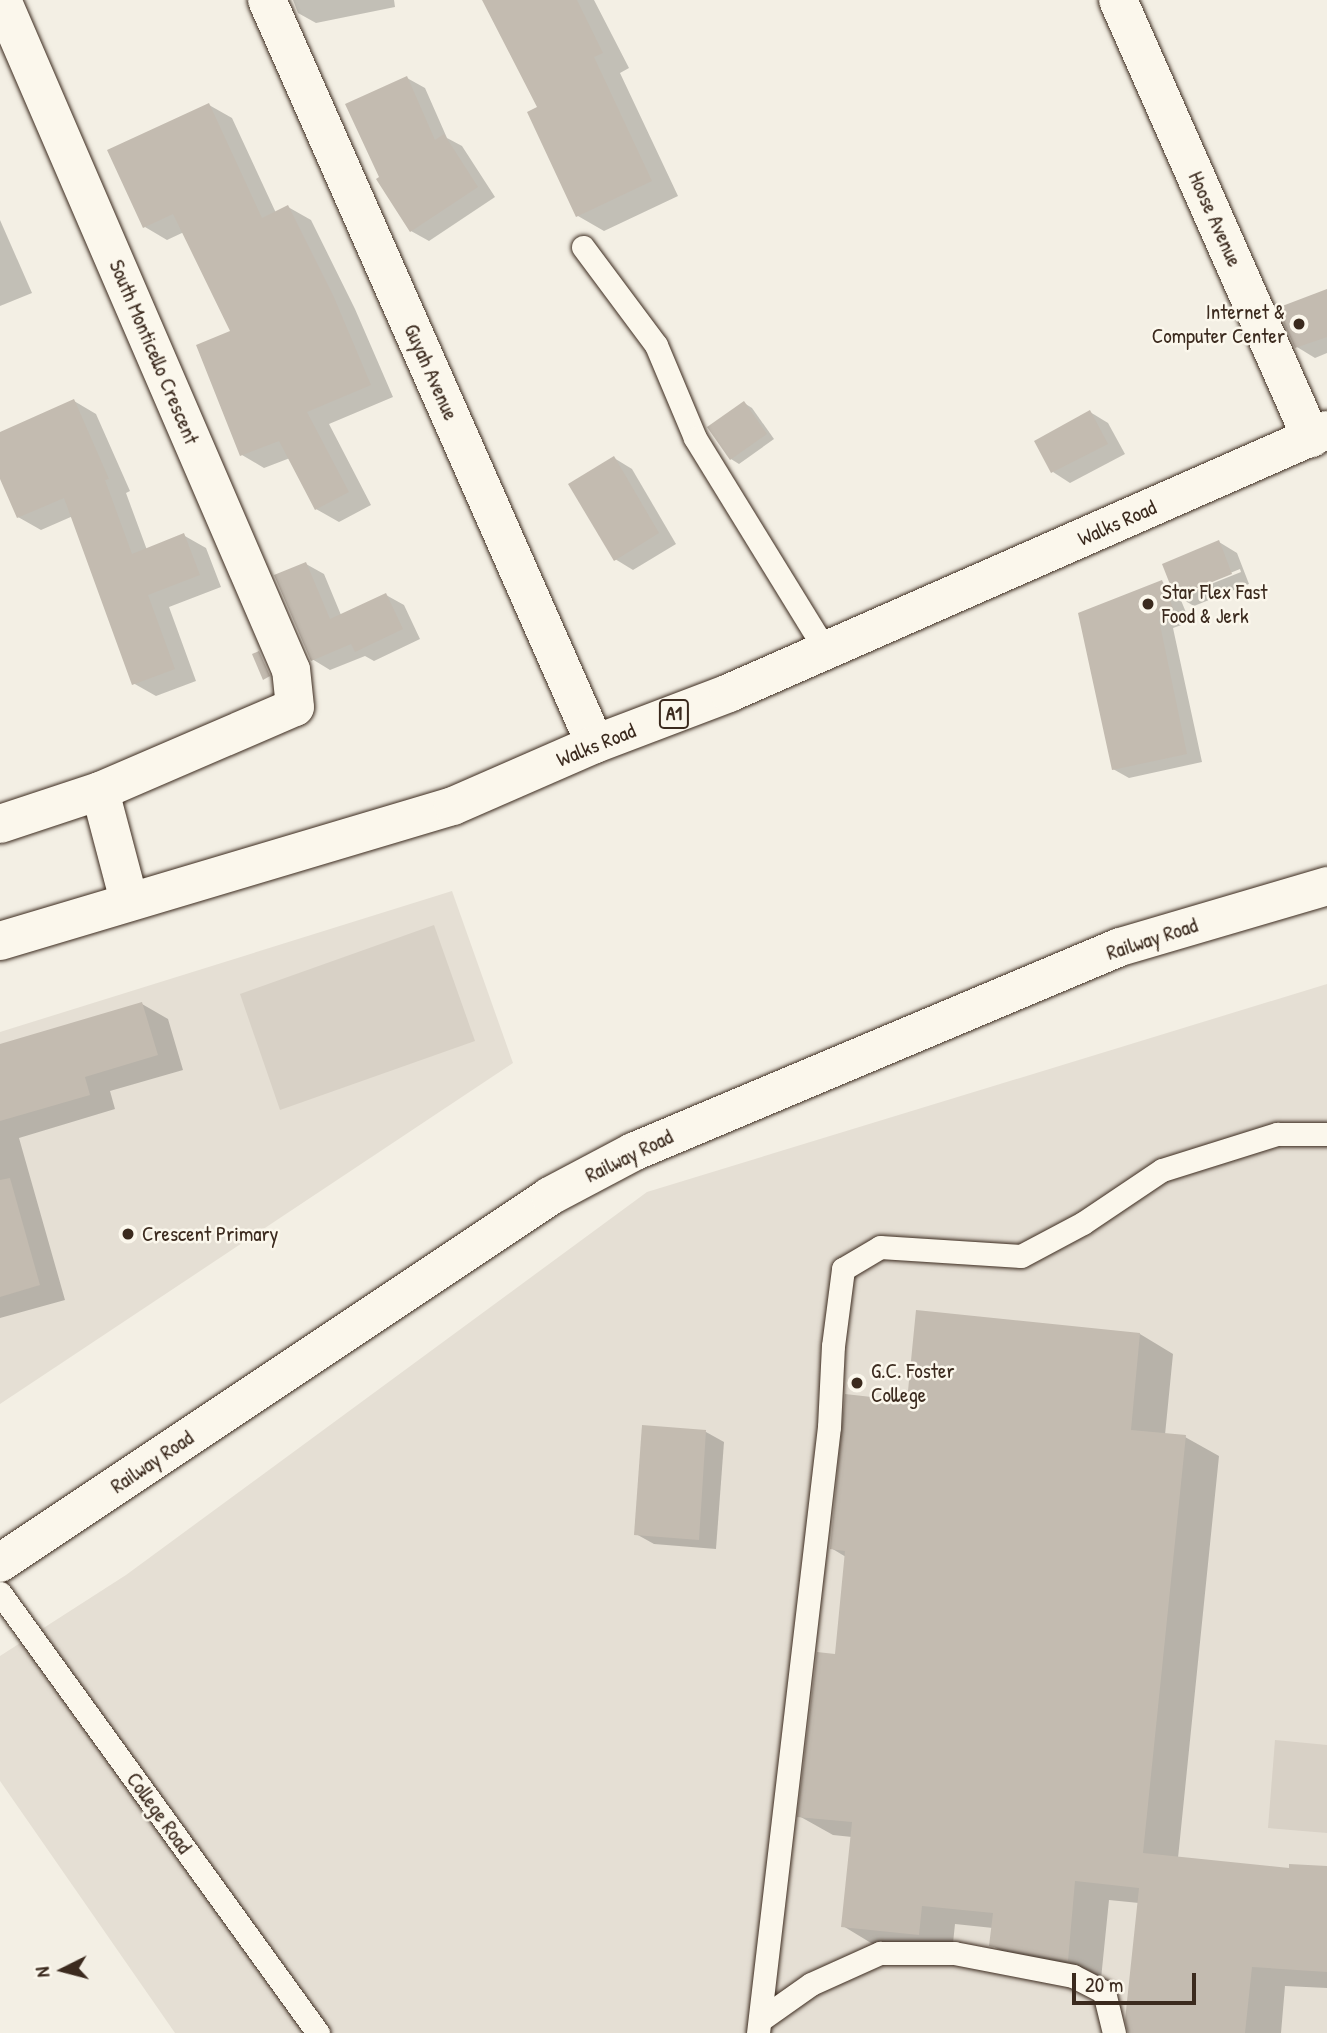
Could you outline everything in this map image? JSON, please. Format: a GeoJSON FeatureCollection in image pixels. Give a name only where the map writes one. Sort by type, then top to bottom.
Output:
{"type":"FeatureCollection","features":[{"type":"Feature","properties":{"kind":"street","name":"South Monticello Crescent"},"geometry":{"type":"LineString","coordinates":[[2,0],[291,670],[295,707],[100,791]]}},
{"type":"Feature","properties":{"kind":"street","name":"Guyah Avenue"},"geometry":{"type":"LineString","coordinates":[[267,0],[595,744]]}},
{"type":"Feature","properties":{"kind":"street","name":"Hoose Avenue"},"geometry":{"type":"LineString","coordinates":[[1118,0],[1319,434]]}},
{"type":"Feature","properties":{"kind":"street","name":"Walks Road"},"geometry":{"type":"LineString","coordinates":[[0,941],[453,806],[595,744],[729,693],[1319,434]]}},
{"type":"Feature","properties":{"kind":"street"},"geometry":{"type":"LineString","coordinates":[[0,824],[100,791],[129,901]]}},
{"type":"Feature","properties":{"kind":"street","name":"Railway Road"},"geometry":{"type":"LineString","coordinates":[[0,1563],[550,1196],[633,1152],[1120,947],[1327,887]]}},
{"type":"Feature","properties":{"kind":"lane"},"geometry":{"type":"LineString","coordinates":[[583,247],[656,345],[695,438],[826,651]]}},
{"type":"Feature","properties":{"kind":"lane"},"geometry":{"type":"LineString","coordinates":[[759,2026],[829,1427],[833,1346],[843,1269],[880,1247],[1021,1256],[1083,1223],[1162,1170],[1277,1134],[1327,1134]]}},
{"type":"Feature","properties":{"kind":"lane","name":"College Road"},"geometry":{"type":"LineString","coordinates":[[0,1593],[318,2033]]}},
{"type":"Feature","properties":{"kind":"lane"},"geometry":{"type":"LineString","coordinates":[[759,2026],[811,1984],[880,1953],[954,1953],[1073,1976],[1104,1992],[1114,2033]]}},
{"type":"Feature","properties":{"kind":"shaded area","name":"Crescent Primary"},"geometry":{"type":"Polygon","coordinates":[[[452,891],[513,1063],[0,1404],[0,1032],[452,891]]]}},
{"type":"Feature","properties":{"kind":"shaded area"},"geometry":{"type":"Polygon","coordinates":[[[434,925],[475,1041],[280,1110],[240,994],[434,925]]]}},
{"type":"Feature","properties":{"kind":"shaded area","name":"G.C. Foster College"},"geometry":{"type":"Polygon","coordinates":[[[1327,984],[1327,2033],[175,2033],[0,1781],[0,1656],[126,1575],[647,1192],[1327,984]]]}},
{"type":"Feature","properties":{"kind":"shaded area"},"geometry":{"type":"Polygon","coordinates":[[[1275,1740],[1327,1745],[1327,1833],[1268,1828],[1275,1740]]]}},
{"type":"Feature","properties":{"kind":"building"},"geometry":{"type":"Polygon","coordinates":[[[482,0],[577,0],[603,53],[594,57],[652,181],[576,217],[527,112],[537,107],[482,0]]]}},
{"type":"Feature","properties":{"kind":"building"},"geometry":{"type":"Polygon","coordinates":[[[407,76],[435,140],[444,134],[478,187],[410,232],[376,179],[379,177],[345,104],[407,76]]]}},
{"type":"Feature","properties":{"kind":"building"},"geometry":{"type":"Polygon","coordinates":[[[209,103],[262,218],[288,205],[333,295],[371,385],[307,412],[349,492],[315,510],[279,441],[240,456],[196,345],[230,331],[173,214],[143,228],[107,150],[209,103]]]}},
{"type":"Feature","properties":{"kind":"building","name":"Internet & Computer Center"},"geometry":{"type":"Polygon","coordinates":[[[1327,289],[1327,337],[1295,348],[1277,308],[1327,289]]]}},
{"type":"Feature","properties":{"kind":"building"},"geometry":{"type":"Polygon","coordinates":[[[74,399],[109,479],[105,480],[132,554],[184,533],[200,575],[148,595],[175,669],[132,685],[64,498],[17,518],[0,479],[0,432],[74,399]]]}},
{"type":"Feature","properties":{"kind":"building"},"geometry":{"type":"Polygon","coordinates":[[[744,401],[767,434],[730,460],[707,427],[744,401]]]}},
{"type":"Feature","properties":{"kind":"building"},"geometry":{"type":"Polygon","coordinates":[[[1090,410],[1108,444],[1051,473],[1034,441],[1090,410]]]}},
{"type":"Feature","properties":{"kind":"building"},"geometry":{"type":"Polygon","coordinates":[[[614,456],[659,533],[614,561],[568,484],[614,456]]]}},
{"type":"Feature","properties":{"kind":"building"},"geometry":{"type":"Polygon","coordinates":[[[1219,540],[1232,574],[1175,597],[1162,564],[1219,540]]]}},
{"type":"Feature","properties":{"kind":"building"},"geometry":{"type":"Polygon","coordinates":[[[306,562],[330,619],[386,593],[403,629],[355,652],[351,644],[311,661],[274,575],[306,562]]]}},
{"type":"Feature","properties":{"kind":"building"},"geometry":{"type":"Polygon","coordinates":[[[1162,580],[1175,613],[1159,620],[1187,754],[1112,770],[1078,613],[1162,580]]]}},
{"type":"Feature","properties":{"kind":"building"},"geometry":{"type":"Polygon","coordinates":[[[259,651],[270,676],[263,680],[252,654],[259,651]]]}},
{"type":"Feature","properties":{"kind":"building"},"geometry":{"type":"Polygon","coordinates":[[[142,1002],[158,1055],[85,1077],[90,1095],[0,1121],[0,1044],[142,1002]]]}},
{"type":"Feature","properties":{"kind":"building"},"geometry":{"type":"Polygon","coordinates":[[[10,1178],[40,1285],[0,1297],[0,1180],[10,1178]]]}},
{"type":"Feature","properties":{"kind":"building","name":"G.C. Foster College"},"geometry":{"type":"Polygon","coordinates":[[[916,1310],[1140,1333],[1131,1430],[1186,1435],[1143,1853],[1289,1868],[1289,1864],[1327,1866],[1327,1972],[1252,1967],[1245,2033],[1128,2033],[1125,2020],[1139,1888],[1075,1881],[1068,1961],[989,1946],[993,1913],[922,1906],[919,1935],[841,1927],[852,1822],[797,1817],[817,1652],[835,1654],[845,1551],[830,1549],[845,1394],[907,1401],[916,1310]]]}},
{"type":"Feature","properties":{"kind":"building"},"geometry":{"type":"Polygon","coordinates":[[[642,1425],[706,1430],[699,1540],[634,1535],[642,1425]]]}},
{"type":"Feature","properties":{"kind":"place","name":"Internet & Computer Center"},"geometry":{"type":"Point","coordinates":[1299,324]}},
{"type":"Feature","properties":{"kind":"place","name":"Star Flex Fast Food & Jerk"},"geometry":{"type":"Point","coordinates":[1148,604]}},
{"type":"Feature","properties":{"kind":"place","name":"Crescent Primary"},"geometry":{"type":"Point","coordinates":[128,1234]}},
{"type":"Feature","properties":{"kind":"place","name":"G.C. Foster College"},"geometry":{"type":"Point","coordinates":[857,1383]}}]}
